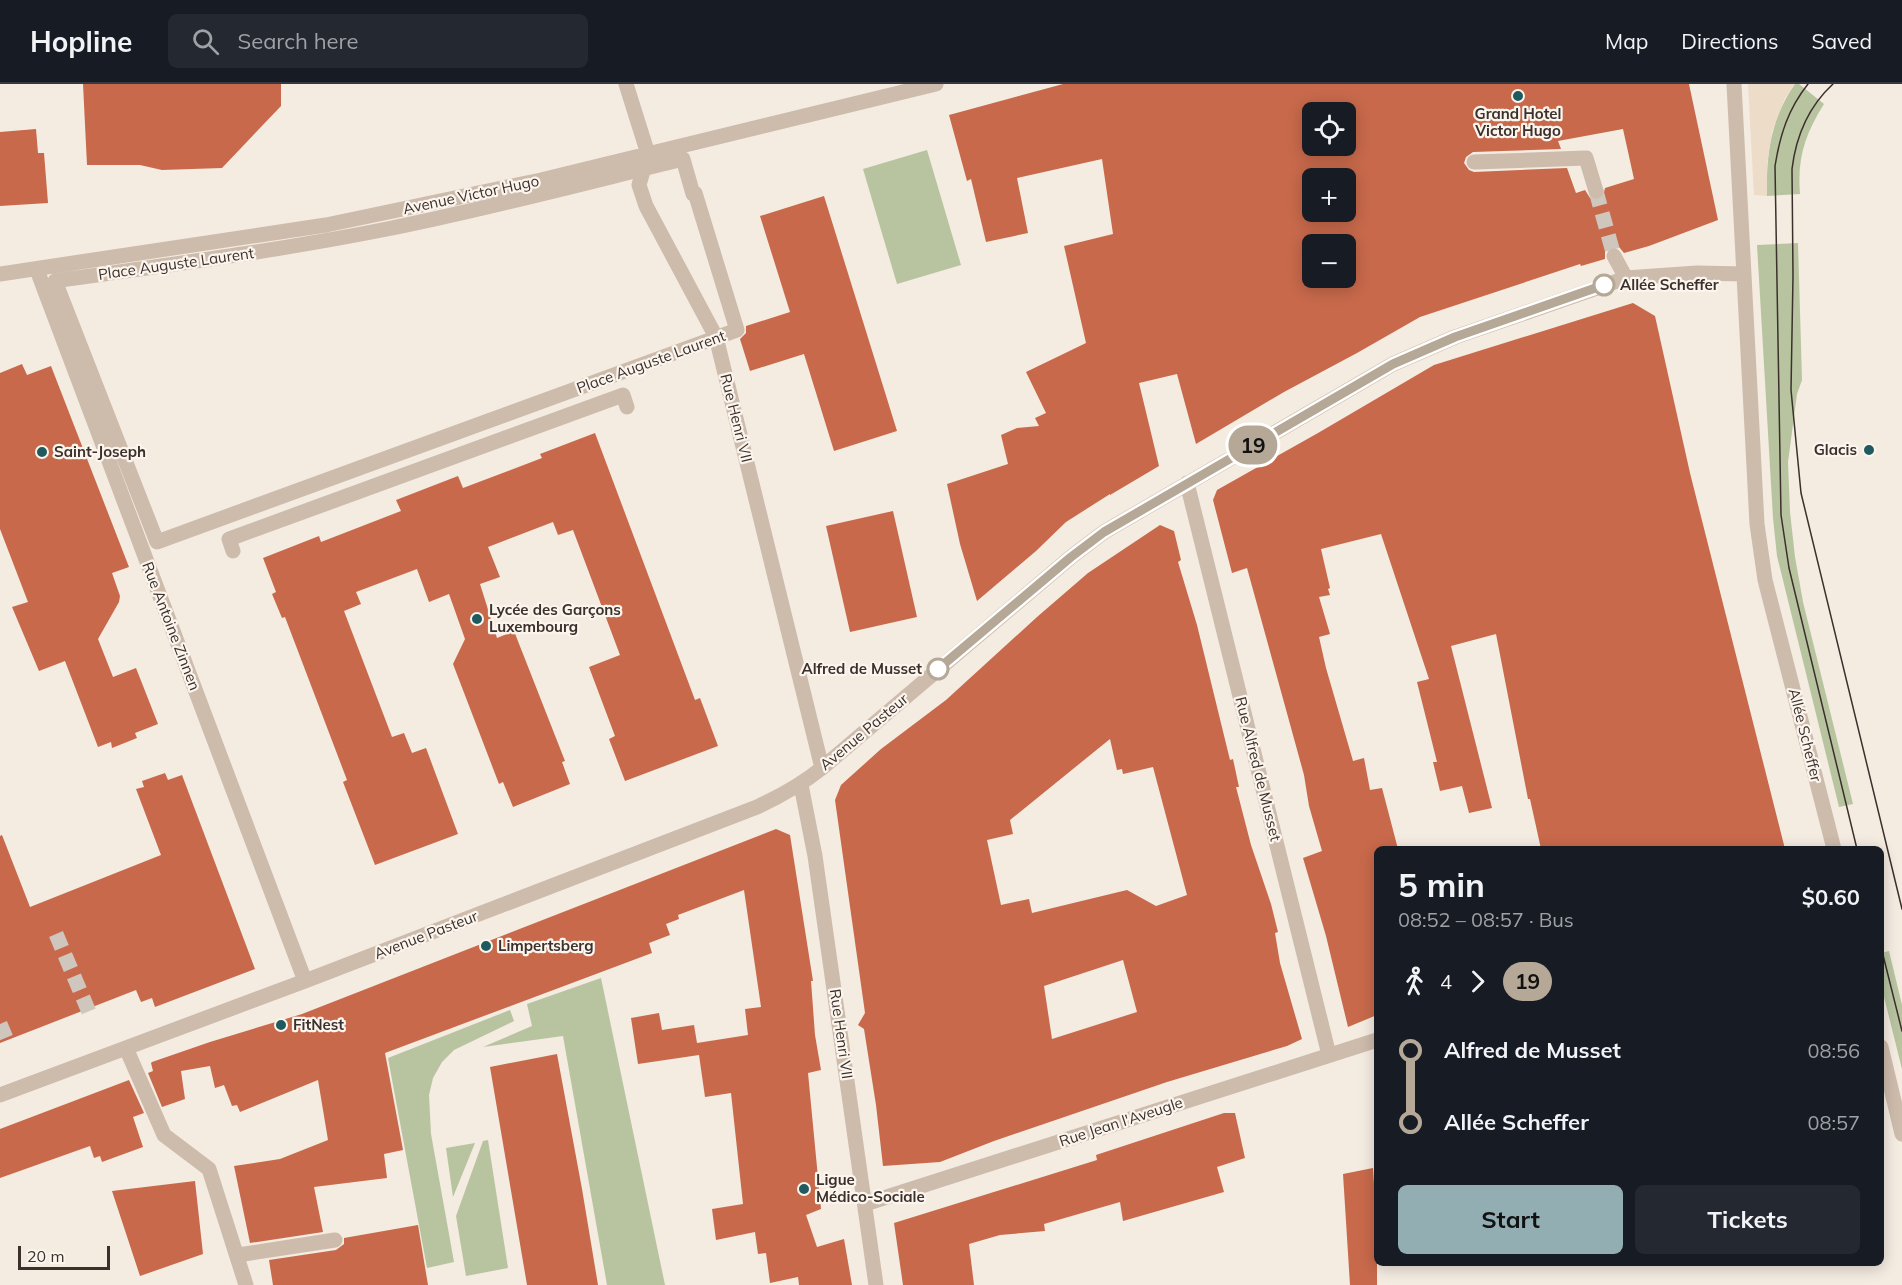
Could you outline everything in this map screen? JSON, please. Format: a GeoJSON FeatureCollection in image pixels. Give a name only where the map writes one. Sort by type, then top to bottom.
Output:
{"type":"FeatureCollection","features":[{"type":"Feature","properties":{"kind":"street","name":"Rue Henri VII"},"geometry":{"type":"LineString","coordinates":[[626,84],[646,161],[639,185],[646,207],[716,337],[822,768]]}},
{"type":"Feature","properties":{"kind":"street","name":"Avenue Victor Hugo"},"geometry":{"type":"LineString","coordinates":[[0,274],[326,225],[646,161],[936,84]]}},
{"type":"Feature","properties":{"kind":"street","name":"Allée Scheffer"},"geometry":{"type":"LineString","coordinates":[[1734,84],[1757,524],[1765,580],[1833,846]]}},
{"type":"Feature","properties":{"kind":"street"},"geometry":{"type":"LineString","coordinates":[[1474,162],[1586,158],[1596,191]]}},
{"type":"Feature","properties":{"kind":"street","name":"Place Auguste Laurent"},"geometry":{"type":"LineString","coordinates":[[683,159],[737,330],[716,337],[157,542],[55,281],[261,251],[385,229],[461,214],[646,161],[683,159]]}},
{"type":"Feature","properties":{"kind":"street"},"geometry":{"type":"LineString","coordinates":[[1614,256],[1626,278]]}},
{"type":"Feature","properties":{"kind":"street","name":"Rue Antoine Zinnen"},"geometry":{"type":"LineString","coordinates":[[37,270],[305,981]]}},
{"type":"Feature","properties":{"kind":"street","name":"Avenue Pasteur"},"geometry":{"type":"LineString","coordinates":[[0,1095],[305,981],[757,807],[801,784],[1071,557],[1104,532],[1393,364],[1455,337],[1626,278],[1697,273],[1744,274]]}},
{"type":"Feature","properties":{"kind":"street"},"geometry":{"type":"LineString","coordinates":[[233,551],[229,539],[420,468],[623,395],[627,407]]}},
{"type":"Feature","properties":{"kind":"street","name":"Rue Alfred de Musset"},"geometry":{"type":"LineString","coordinates":[[1187,483],[1329,1055]]}},
{"type":"Feature","properties":{"kind":"street","name":"Rue Henri VII"},"geometry":{"type":"LineString","coordinates":[[801,784],[815,856],[876,1285]]}},
{"type":"Feature","properties":{"kind":"street","name":"Rue Jean l'Aveugle"},"geometry":{"type":"LineString","coordinates":[[865,1204],[1374,1041]]}},
{"type":"Feature","properties":{"kind":"street"},"geometry":{"type":"LineString","coordinates":[[126,1048],[164,1135],[209,1169],[246,1285]]}},
{"type":"Feature","properties":{"kind":"street"},"geometry":{"type":"LineString","coordinates":[[1884,1059],[1902,1134]]}},
{"type":"Feature","properties":{"kind":"street"},"geometry":{"type":"LineString","coordinates":[[238,1255],[335,1240]]}},
{"type":"Feature","properties":{"kind":"green space"},"geometry":{"type":"Polygon","coordinates":[[[1795,84],[1799,84],[1824,104],[1807,136],[1801,158],[1800,194],[1767,196],[1769,151],[1775,123],[1795,84]]]}},
{"type":"Feature","properties":{"kind":"green space"},"geometry":{"type":"Polygon","coordinates":[[[927,150],[961,265],[897,284],[863,169],[927,150]]]}},
{"type":"Feature","properties":{"kind":"green space"},"geometry":{"type":"Polygon","coordinates":[[[1798,243],[1802,380],[1797,394],[1788,462],[1790,512],[1803,602],[1853,804],[1839,807],[1777,556],[1773,518],[1757,245],[1798,243]]]}},
{"type":"Feature","properties":{"kind":"green space"},"geometry":{"type":"Polygon","coordinates":[[[1889,951],[1902,1005],[1902,1069],[1884,997],[1884,952],[1889,951]]]}},
{"type":"Feature","properties":{"kind":"green space"},"geometry":{"type":"Polygon","coordinates":[[[601,978],[665,1285],[607,1285],[563,1036],[483,1047],[532,1026],[527,1004],[601,978]]]}},
{"type":"Feature","properties":{"kind":"green space"},"geometry":{"type":"Polygon","coordinates":[[[510,1010],[514,1021],[454,1050],[442,1062],[433,1078],[429,1095],[431,1134],[454,1262],[427,1268],[388,1058],[510,1010]]]}},
{"type":"Feature","properties":{"kind":"green space"},"geometry":{"type":"Polygon","coordinates":[[[488,1140],[508,1268],[466,1276],[456,1216],[483,1141],[488,1140]]]}},
{"type":"Feature","properties":{"kind":"green space"},"geometry":{"type":"Polygon","coordinates":[[[475,1143],[453,1197],[446,1148],[475,1143]]]}},
{"type":"Feature","properties":{"kind":"shaded area"},"geometry":{"type":"Polygon","coordinates":[[[1748,84],[1795,84],[1785,98],[1772,131],[1767,164],[1767,196],[1754,195],[1748,84]]]}},
{"type":"Feature","properties":{"kind":"building"},"geometry":{"type":"Polygon","coordinates":[[[83,84],[281,84],[281,106],[222,168],[162,170],[140,165],[87,165],[83,84]]]}},
{"type":"Feature","properties":{"kind":"building"},"geometry":{"type":"Polygon","coordinates":[[[1063,84],[1689,84],[1718,220],[1624,253],[1619,247],[1610,247],[1605,251],[1605,259],[1581,266],[1580,264],[1420,317],[1284,392],[1196,444],[1177,374],[1139,383],[1159,466],[1066,522],[977,601],[960,544],[947,484],[1008,464],[1001,435],[1017,428],[1039,426],[1035,418],[1046,413],[1026,372],[1086,343],[1064,246],[1113,234],[1102,159],[1017,178],[1028,233],[986,242],[971,179],[967,181],[949,115],[1063,84]],[[1623,129],[1558,141],[1561,149],[1473,152],[1466,157],[1464,163],[1469,170],[1474,172],[1567,168],[1576,193],[1585,190],[1590,198],[1598,200],[1603,197],[1605,188],[1634,179],[1623,129]]]}},
{"type":"Feature","properties":{"kind":"building"},"geometry":{"type":"Polygon","coordinates":[[[36,129],[38,153],[44,153],[48,203],[0,206],[0,132],[36,129]]]}},
{"type":"Feature","properties":{"kind":"building"},"geometry":{"type":"Polygon","coordinates":[[[824,196],[897,431],[834,451],[804,354],[750,371],[740,339],[746,333],[746,326],[790,312],[760,216],[824,196]]]}},
{"type":"Feature","properties":{"kind":"building"},"geometry":{"type":"Polygon","coordinates":[[[1633,303],[1655,316],[1690,473],[1784,846],[1540,846],[1530,799],[1528,799],[1496,634],[1451,646],[1492,808],[1469,813],[1462,786],[1440,791],[1433,762],[1437,762],[1417,682],[1429,679],[1381,534],[1321,549],[1330,588],[1328,589],[1330,595],[1319,597],[1330,634],[1319,637],[1326,668],[1353,761],[1364,758],[1370,790],[1382,788],[1397,846],[1374,846],[1374,1016],[1348,1027],[1326,936],[1303,858],[1322,851],[1309,806],[1304,775],[1247,568],[1232,573],[1213,500],[1217,490],[1434,365],[1633,303]]]}},
{"type":"Feature","properties":{"kind":"building","name":"Saint-Joseph"},"geometry":{"type":"Polygon","coordinates":[[[22,364],[27,375],[51,366],[129,567],[112,573],[120,596],[119,602],[98,639],[113,677],[136,668],[158,724],[135,733],[137,738],[112,748],[111,742],[98,747],[65,661],[39,671],[12,607],[28,602],[0,529],[0,373],[22,364]]]}},
{"type":"Feature","properties":{"kind":"building"},"geometry":{"type":"Polygon","coordinates":[[[595,433],[695,700],[700,698],[718,746],[625,781],[609,739],[615,736],[589,667],[620,655],[573,530],[558,535],[553,522],[488,547],[500,577],[480,584],[497,638],[514,631],[565,761],[562,762],[570,784],[513,807],[503,782],[499,784],[453,664],[465,639],[449,594],[429,602],[417,569],[356,592],[361,604],[344,611],[392,737],[404,733],[412,753],[426,748],[458,834],[375,865],[343,782],[347,780],[285,617],[282,618],[272,594],[276,592],[263,558],[319,536],[321,542],[401,511],[396,500],[458,476],[463,488],[542,458],[540,454],[595,433]]]}},
{"type":"Feature","properties":{"kind":"building"},"geometry":{"type":"Polygon","coordinates":[[[893,511],[917,617],[850,632],[826,526],[893,511]]]}},
{"type":"Feature","properties":{"kind":"building"},"geometry":{"type":"Polygon","coordinates":[[[1160,525],[1174,531],[1181,560],[1178,562],[1197,625],[1230,760],[1233,759],[1239,787],[1236,787],[1251,845],[1271,904],[1278,932],[1275,933],[1280,963],[1302,1039],[1287,1046],[1167,1082],[994,1141],[940,1162],[883,1166],[864,1029],[858,1025],[865,1013],[835,800],[841,785],[881,749],[946,700],[1088,573],[1160,525]],[[1110,739],[1010,820],[1013,834],[987,840],[1001,905],[1029,899],[1032,913],[1127,890],[1156,906],[1187,895],[1153,767],[1123,774],[1122,769],[1117,770],[1110,739]],[[1123,960],[1044,986],[1052,1039],[1137,1012],[1123,960]]]}},
{"type":"Feature","properties":{"kind":"building"},"geometry":{"type":"Polygon","coordinates":[[[165,773],[168,780],[182,775],[255,969],[155,1007],[152,998],[141,1002],[136,990],[0,1043],[0,836],[2,835],[30,907],[161,855],[136,789],[144,787],[142,781],[165,773]]]}},
{"type":"Feature","properties":{"kind":"building"},"geometry":{"type":"Polygon","coordinates":[[[776,829],[790,835],[813,981],[811,981],[815,1035],[821,1070],[808,1073],[821,1209],[806,1215],[817,1247],[844,1239],[852,1285],[799,1285],[798,1277],[770,1283],[766,1253],[758,1254],[755,1232],[716,1240],[712,1209],[743,1204],[731,1093],[705,1097],[699,1055],[638,1064],[631,1018],[659,1013],[662,1030],[694,1025],[697,1043],[748,1035],[745,1009],[761,1007],[744,890],[678,915],[679,919],[666,924],[670,935],[649,943],[652,953],[385,1053],[403,1150],[384,1154],[387,1178],[314,1187],[323,1232],[250,1243],[234,1166],[280,1159],[328,1140],[318,1080],[240,1112],[237,1105],[232,1106],[224,1085],[215,1088],[210,1066],[181,1071],[185,1099],[162,1107],[148,1073],[153,1071],[152,1062],[302,1014],[776,829]]]}},
{"type":"Feature","properties":{"kind":"building"},"geometry":{"type":"Polygon","coordinates":[[[557,1054],[598,1285],[527,1285],[490,1067],[557,1054]]]}},
{"type":"Feature","properties":{"kind":"building"},"geometry":{"type":"Polygon","coordinates":[[[129,1080],[144,1113],[133,1117],[143,1147],[102,1162],[100,1156],[94,1158],[90,1146],[0,1178],[0,1129],[129,1080]]]}},
{"type":"Feature","properties":{"kind":"building"},"geometry":{"type":"Polygon","coordinates":[[[1224,1113],[1235,1113],[1245,1158],[1217,1167],[1224,1192],[1123,1221],[1120,1202],[1044,1224],[1045,1231],[1000,1235],[969,1244],[974,1285],[903,1285],[894,1223],[1097,1160],[1096,1155],[1224,1113]]]}},
{"type":"Feature","properties":{"kind":"building"},"geometry":{"type":"Polygon","coordinates":[[[1373,1168],[1374,1266],[1377,1266],[1377,1285],[1350,1285],[1343,1174],[1373,1168]]]}},
{"type":"Feature","properties":{"kind":"building"},"geometry":{"type":"Polygon","coordinates":[[[195,1181],[203,1254],[140,1276],[112,1191],[195,1181]]]}},
{"type":"Feature","properties":{"kind":"building"},"geometry":{"type":"Polygon","coordinates":[[[418,1225],[428,1285],[273,1285],[269,1260],[336,1250],[344,1244],[344,1238],[418,1225]]]}},
{"type":"Feature","properties":{"kind":"tunnel"},"geometry":{"type":"LineString","coordinates":[[1596,191],[1614,256]]}},
{"type":"Feature","properties":{"kind":"tunnel"},"geometry":{"type":"LineString","coordinates":[[56,934],[89,1012]]}},
{"type":"Feature","properties":{"kind":"tunnel"},"geometry":{"type":"LineString","coordinates":[[0,1024],[8,1043]]}},
{"type":"Feature","properties":{"kind":"tram line"},"geometry":{"type":"LineString","coordinates":[[1808,84],[1795,103],[1786,123],[1775,166],[1781,515],[1789,568],[1856,846]]}},
{"type":"Feature","properties":{"kind":"tram line"},"geometry":{"type":"LineString","coordinates":[[1833,84],[1810,112],[1800,134],[1792,169],[1791,390],[1801,493],[1902,909]]}},
{"type":"Feature","properties":{"kind":"tram line"},"geometry":{"type":"LineString","coordinates":[[1884,959],[1902,1031]]}},
{"type":"Feature","properties":{"kind":"bus line","name":"19"},"geometry":{"type":"LineString","coordinates":[[938,669],[1104,532],[1393,364],[1455,337],[1604,285]]}},
{"type":"Feature","properties":{"kind":"place","name":"Grand Hotel Victor Hugo"},"geometry":{"type":"Point","coordinates":[1518,96]}},
{"type":"Feature","properties":{"kind":"place","name":"Allée Scheffer"},"geometry":{"type":"Point","coordinates":[1604,285]}},
{"type":"Feature","properties":{"kind":"place","name":"Glacis"},"geometry":{"type":"Point","coordinates":[1869,450]}},
{"type":"Feature","properties":{"kind":"place","name":"Saint-Joseph"},"geometry":{"type":"Point","coordinates":[42,452]}},
{"type":"Feature","properties":{"kind":"place","name":"Lycée des Garçons Luxembourg"},"geometry":{"type":"Point","coordinates":[477,619]}},
{"type":"Feature","properties":{"kind":"place","name":"Alfred de Musset"},"geometry":{"type":"Point","coordinates":[938,669]}},
{"type":"Feature","properties":{"kind":"place","name":"Limpertsberg"},"geometry":{"type":"Point","coordinates":[486,946]}},
{"type":"Feature","properties":{"kind":"place","name":"FitNest"},"geometry":{"type":"Point","coordinates":[281,1025]}},
{"type":"Feature","properties":{"kind":"place","name":"Ligue Médico-Sociale"},"geometry":{"type":"Point","coordinates":[804,1189]}}]}
